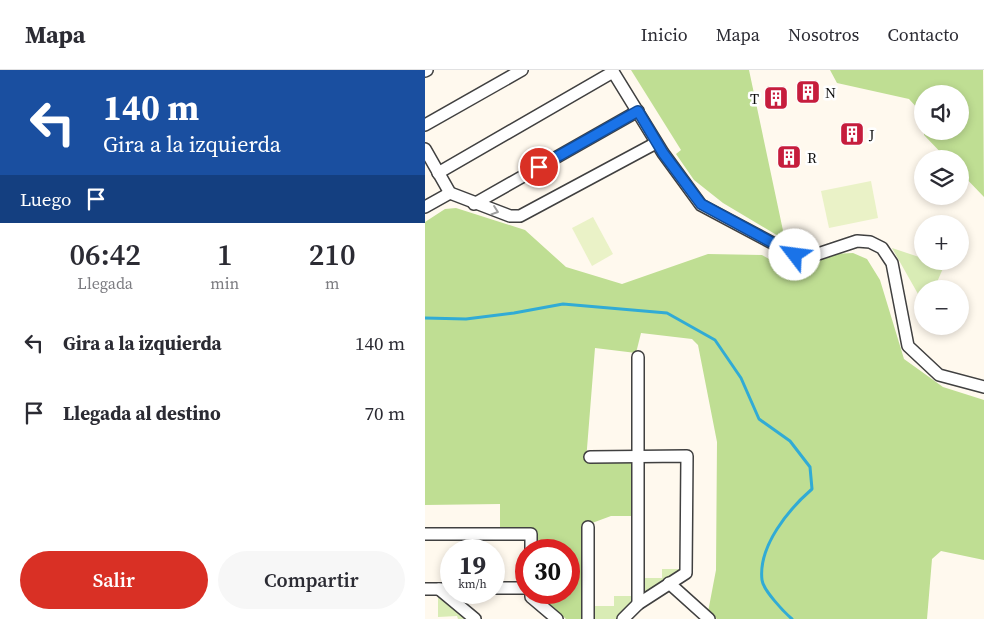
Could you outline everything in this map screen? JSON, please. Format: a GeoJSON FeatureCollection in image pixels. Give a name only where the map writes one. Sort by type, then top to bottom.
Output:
{"type":"FeatureCollection","features":[{"type":"Feature","properties":{"kind":"street"},"geometry":{"type":"LineString","coordinates":[[425,125],[522,70]]}},
{"type":"Feature","properties":{"kind":"street"},"geometry":{"type":"LineString","coordinates":[[432,169],[612,71],[656,142],[701,204],[795,255],[809,257],[857,241],[869,242],[882,248],[892,263],[908,346],[939,375],[984,387]]}},
{"type":"Feature","properties":{"kind":"street"},"geometry":{"type":"LineString","coordinates":[[474,204],[638,111]]}},
{"type":"Feature","properties":{"kind":"street"},"geometry":{"type":"LineString","coordinates":[[425,149],[432,169],[450,193],[474,204],[510,216],[520,216],[656,142]]}},
{"type":"Feature","properties":{"kind":"street"},"geometry":{"type":"LineString","coordinates":[[425,207],[450,193]]}},
{"type":"Feature","properties":{"kind":"street"},"geometry":{"type":"LineString","coordinates":[[638,357],[638,604]]}},
{"type":"Feature","properties":{"kind":"street"},"geometry":{"type":"LineString","coordinates":[[590,457],[687,456],[687,573],[638,604],[629,617]]}},
{"type":"Feature","properties":{"kind":"street"},"geometry":{"type":"LineString","coordinates":[[588,527],[588,619]]}},
{"type":"Feature","properties":{"kind":"street"},"geometry":{"type":"LineString","coordinates":[[425,534],[531,534],[531,539]]}},
{"type":"Feature","properties":{"kind":"street"},"geometry":{"type":"LineString","coordinates":[[669,583],[709,619]]}},
{"type":"Feature","properties":{"kind":"street"},"geometry":{"type":"LineString","coordinates":[[425,589],[439,589],[475,619]]}},
{"type":"Feature","properties":{"kind":"street"},"geometry":{"type":"LineString","coordinates":[[539,604],[557,619]]}},
{"type":"Feature","properties":{"kind":"green space"},"geometry":{"type":"Polygon","coordinates":[[[631,70],[749,70],[785,240],[723,203],[694,180],[676,154],[681,150],[631,70]]]}},
{"type":"Feature","properties":{"kind":"green space"},"geometry":{"type":"Polygon","coordinates":[[[830,70],[983,70],[984,197],[969,181],[969,150],[938,150],[929,140],[969,140],[969,85],[914,85],[914,104],[909,99],[837,83],[830,70]]]}},
{"type":"Feature","properties":{"kind":"green space"},"geometry":{"type":"Polygon","coordinates":[[[871,181],[878,218],[829,228],[821,191],[871,181]]]}},
{"type":"Feature","properties":{"kind":"green space"},"geometry":{"type":"Polygon","coordinates":[[[456,208],[525,230],[566,267],[622,284],[708,254],[762,255],[790,271],[833,254],[853,253],[867,259],[880,280],[904,359],[943,387],[984,400],[984,560],[941,551],[932,559],[927,619],[717,619],[708,612],[716,570],[717,442],[698,345],[692,339],[641,333],[636,353],[595,348],[586,461],[633,460],[634,516],[611,516],[584,526],[585,619],[566,619],[549,604],[580,604],[580,539],[534,539],[533,528],[500,530],[500,504],[425,505],[425,222],[445,209],[456,208]]]}},
{"type":"Feature","properties":{"kind":"green space"},"geometry":{"type":"Polygon","coordinates":[[[593,217],[613,254],[592,266],[572,228],[593,217]]]}},
{"type":"Feature","properties":{"kind":"green space"},"geometry":{"type":"Polygon","coordinates":[[[892,248],[914,255],[914,270],[942,270],[938,280],[914,280],[914,287],[892,248]]]}},
{"type":"Feature","properties":{"kind":"green space"},"geometry":{"type":"Polygon","coordinates":[[[662,569],[682,569],[642,597],[642,578],[662,578],[662,569]]]}},
{"type":"Feature","properties":{"kind":"green space"},"geometry":{"type":"Polygon","coordinates":[[[614,596],[634,596],[634,603],[618,619],[593,619],[594,606],[614,606],[614,596]]]}},
{"type":"Feature","properties":{"kind":"green space"},"geometry":{"type":"Polygon","coordinates":[[[438,597],[440,604],[447,604],[465,619],[458,619],[457,616],[438,617],[438,597]]]}},
{"type":"Feature","properties":{"kind":"waterway"},"geometry":{"type":"LineString","coordinates":[[425,318],[466,319],[563,304],[667,313],[715,340],[741,378],[759,419],[790,441],[810,467],[812,489],[794,507],[777,529],[765,554],[762,567],[763,584],[779,606],[792,619]]}},
{"type":"Feature","properties":{"kind":"place","name":"N"},"geometry":{"type":"Point","coordinates":[808,92]}},
{"type":"Feature","properties":{"kind":"place","name":"T"},"geometry":{"type":"Point","coordinates":[776,98]}},
{"type":"Feature","properties":{"kind":"place","name":"J"},"geometry":{"type":"Point","coordinates":[852,134]}},
{"type":"Feature","properties":{"kind":"place","name":"R"},"geometry":{"type":"Point","coordinates":[789,157]}},
{"type":"Feature","properties":{"kind":"route"},"geometry":{"type":"LineString","coordinates":[[539,167],[638,111],[681,180],[701,204],[795,255]]}}]}
